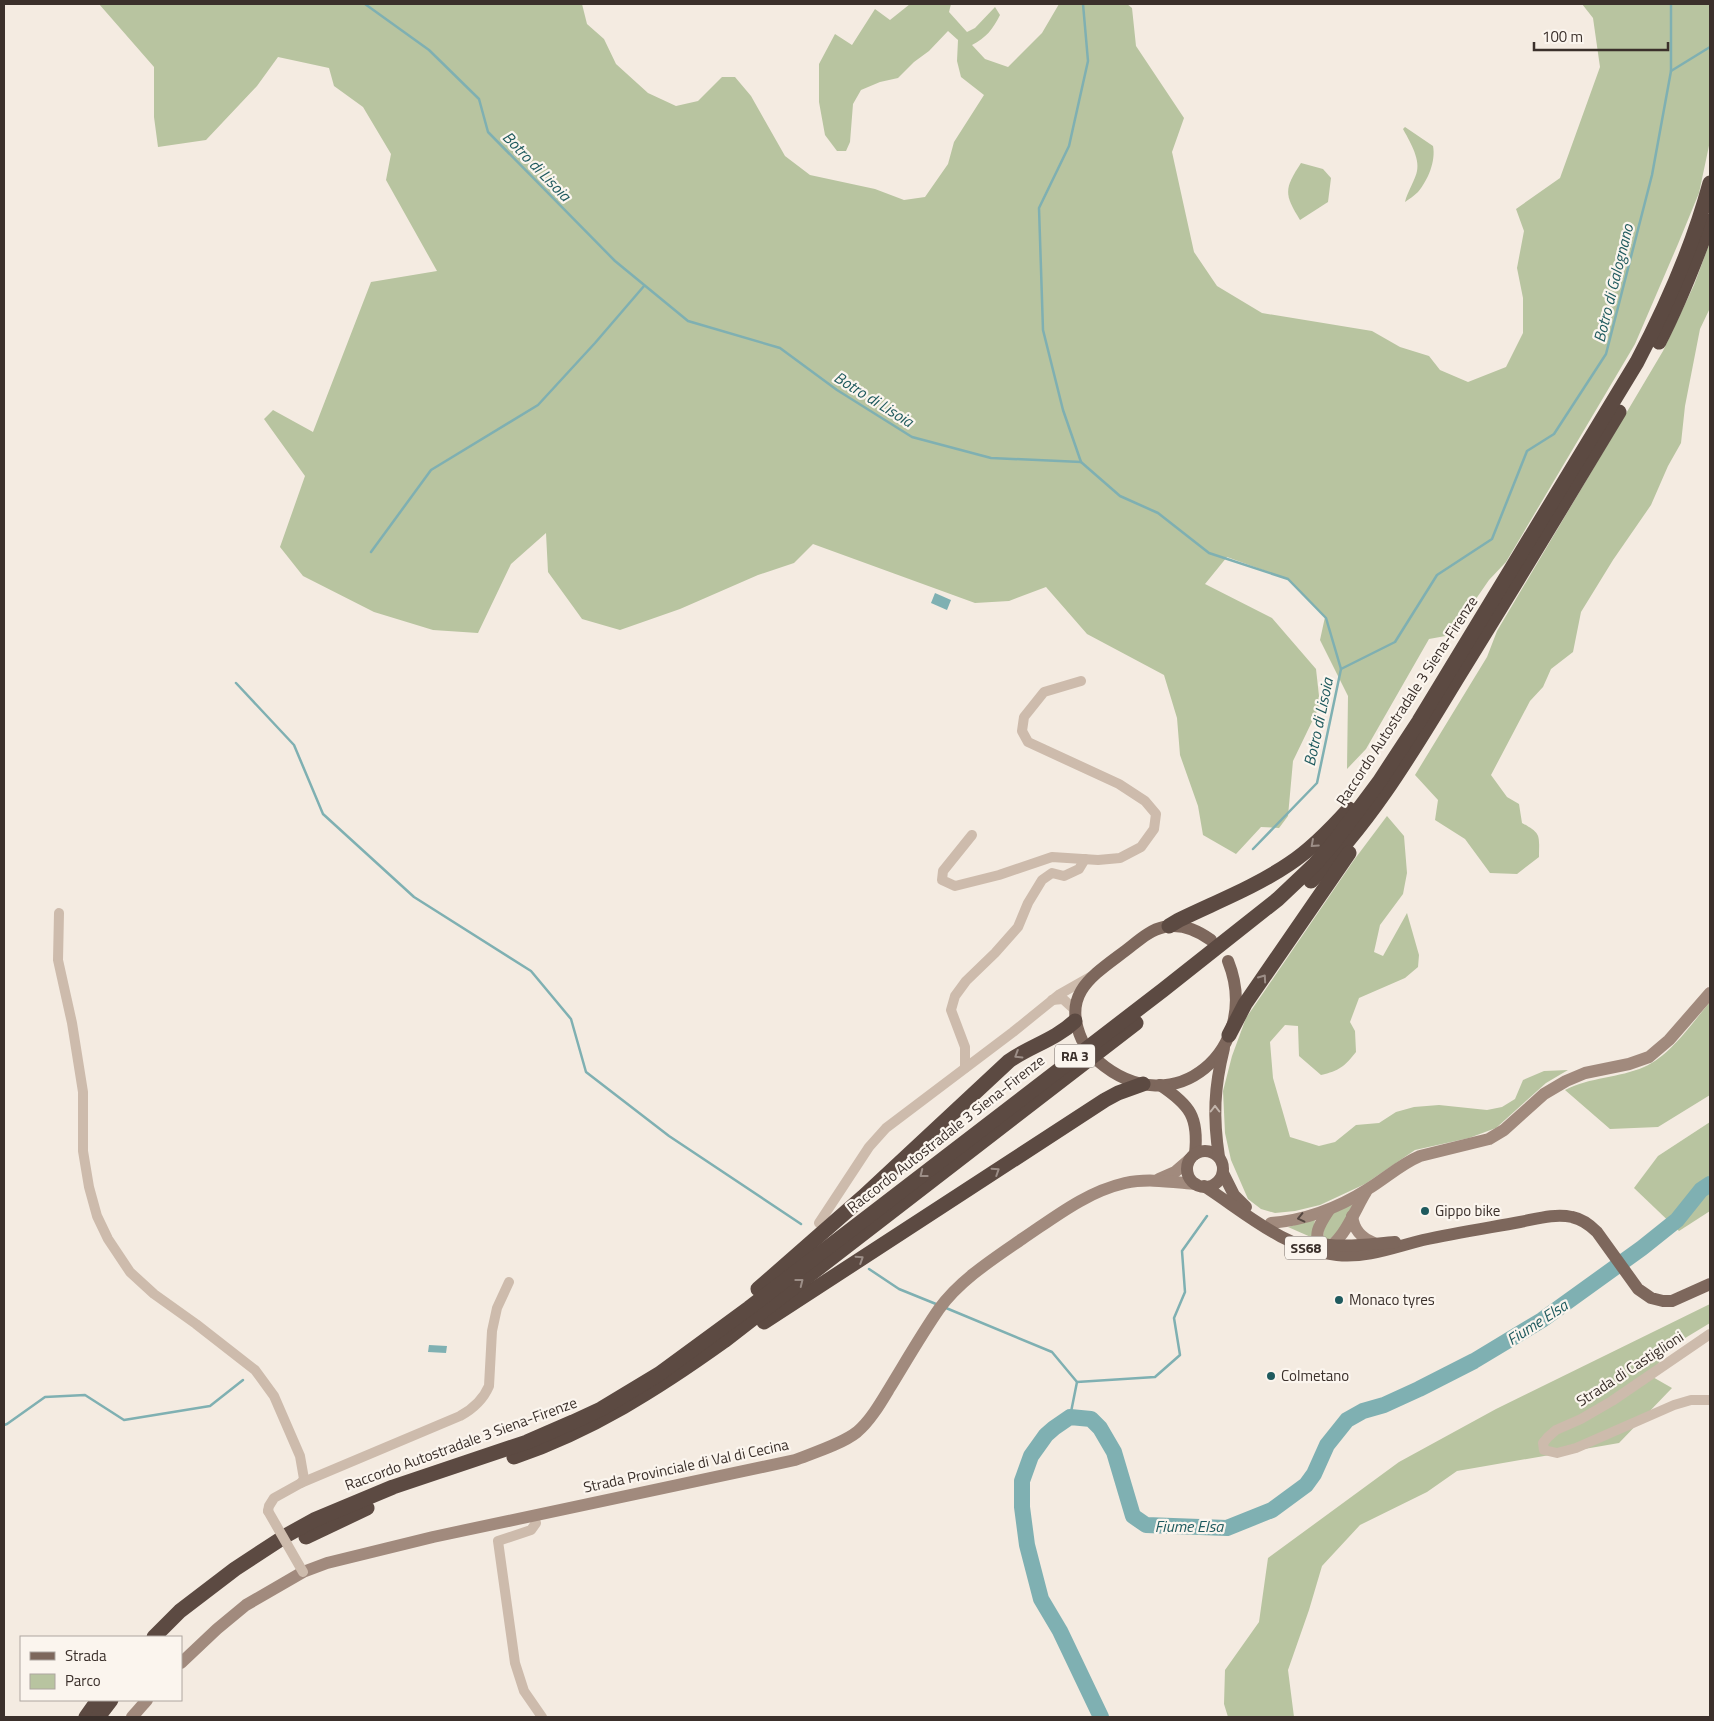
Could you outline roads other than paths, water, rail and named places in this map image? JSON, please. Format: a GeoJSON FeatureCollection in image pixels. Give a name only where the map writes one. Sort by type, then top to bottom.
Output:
{"type":"FeatureCollection","features":[{"type":"Feature","properties":{"kind":"highway","name":"Raccordo Autostradale 3 Siena-Firenze"},"geometry":{"type":"LineString","coordinates":[[155,1636],[180,1611],[235,1569],[287,1535],[321,1517],[369,1496],[527,1442],[601,1409],[659,1374],[757,1302],[1261,913],[1294,884],[1335,841],[1363,805],[1419,721],[1637,362],[1682,267],[1695,233],[1710,183]]}},
{"type":"Feature","properties":{"kind":"highway","name":"Raccordo Autostradale 3 Siena-Firenze"},"geometry":{"type":"LineString","coordinates":[[169,1636],[197,1610],[246,1573],[318,1530],[389,1499],[566,1437],[604,1419],[647,1394],[700,1358],[1262,926],[1327,866],[1351,838],[1402,768],[1644,370],[1672,317],[1710,221]]}},
{"type":"Feature","properties":{"kind":"highway"},"geometry":{"type":"LineString","coordinates":[[1169,926],[1274,873],[1300,857],[1326,833],[1348,810],[1371,781],[1484,598],[1505,579]]}},
{"type":"Feature","properties":{"kind":"highway"},"geometry":{"type":"LineString","coordinates":[[1227,1040],[1245,1004],[1421,751],[1482,652],[1487,629]]}},
{"type":"Feature","properties":{"kind":"highway"},"geometry":{"type":"LineString","coordinates":[[450,1468],[468,1454],[514,1438],[594,1405],[660,1364],[720,1321],[876,1184],[1009,1061],[1020,1053],[1062,1032],[1074,1015]]}},
{"type":"Feature","properties":{"kind":"highway"},"geometry":{"type":"LineString","coordinates":[[533,1450],[559,1447],[572,1443],[634,1411],[793,1302],[1105,1100],[1143,1084]]}},
{"type":"Feature","properties":{"kind":"highway"},"geometry":{"type":"LineString","coordinates":[[86,1717],[97,1701]]}},
{"type":"Feature","properties":{"kind":"highway"},"geometry":{"type":"LineString","coordinates":[[98,1717],[110,1701]]}},
{"type":"Feature","properties":{"kind":"main road"},"geometry":{"type":"LineString","coordinates":[[1082,1040],[1074,1015],[1081,990],[1094,975],[1148,934],[1159,928],[1169,926],[1184,927],[1195,930],[1211,940]]}},
{"type":"Feature","properties":{"kind":"main road"},"geometry":{"type":"LineString","coordinates":[[1219,1157],[1215,1096],[1217,1077],[1235,1019],[1237,1000],[1234,980],[1228,961]]}},
{"type":"Feature","properties":{"kind":"main road"},"geometry":{"type":"LineString","coordinates":[[1270,1227],[1329,1210],[1368,1189],[1420,1156],[1482,1142],[1498,1135],[1542,1096],[1571,1079],[1586,1073],[1637,1062],[1649,1057],[1669,1040],[1710,993]]}},
{"type":"Feature","properties":{"kind":"main road"},"geometry":{"type":"LineString","coordinates":[[1098,1061],[1116,1074],[1143,1084],[1160,1085],[1182,1082],[1199,1073],[1227,1040]]}},
{"type":"Feature","properties":{"kind":"main road"},"geometry":{"type":"LineString","coordinates":[[1160,1085],[1177,1097],[1192,1117],[1197,1131],[1193,1156],[1187,1170],[1192,1180],[1200,1185],[1216,1183],[1223,1173]]}},
{"type":"Feature","properties":{"kind":"main road"},"geometry":{"type":"LineString","coordinates":[[1193,1156],[1205,1151],[1219,1157]]}},
{"type":"Feature","properties":{"kind":"main road","name":"Strada Provinciale di Val di Cecina"},"geometry":{"type":"LineString","coordinates":[[1155,1180],[1171,1174],[1193,1156]]}},
{"type":"Feature","properties":{"kind":"main road","name":"SS68"},"geometry":{"type":"LineString","coordinates":[[1219,1157],[1222,1162],[1223,1173],[1234,1195],[1270,1227]]}},
{"type":"Feature","properties":{"kind":"main road","name":"Strada Provinciale di Val di Cecina"},"geometry":{"type":"LineString","coordinates":[[182,1662],[246,1605],[303,1572],[327,1562],[433,1537],[795,1460],[840,1441],[857,1432],[877,1408],[940,1308],[961,1284],[1004,1252],[1085,1198],[1104,1189],[1122,1184],[1155,1180],[1200,1185]]}},
{"type":"Feature","properties":{"kind":"main road","name":"SS68"},"geometry":{"type":"LineString","coordinates":[[1200,1185],[1270,1227],[1294,1244],[1313,1250],[1345,1255],[1556,1216],[1569,1216],[1580,1219],[1597,1232],[1638,1289],[1651,1298],[1666,1301],[1676,1299],[1710,1284]]}},
{"type":"Feature","properties":{"kind":"main road"},"geometry":{"type":"LineString","coordinates":[[1325,1246],[1342,1233],[1368,1189]]}},
{"type":"Feature","properties":{"kind":"main road"},"geometry":{"type":"LineString","coordinates":[[1325,1246],[1318,1229],[1329,1210]]}},
{"type":"Feature","properties":{"kind":"main road"},"geometry":{"type":"LineString","coordinates":[[1270,1227],[1305,1244],[1355,1251],[1371,1249],[1354,1227],[1352,1216]]}},
{"type":"Feature","properties":{"kind":"main road"},"geometry":{"type":"LineString","coordinates":[[132,1717],[146,1701]]}},
{"type":"Feature","properties":{"kind":"street"},"geometry":{"type":"LineString","coordinates":[[972,835],[943,871],[942,880],[955,886],[999,875],[1052,857],[1085,859],[1120,858],[1142,847],[1154,829],[1156,814],[1145,801],[1119,784],[1028,742],[1022,731],[1024,717],[1044,692],[1081,681]]}},
{"type":"Feature","properties":{"kind":"street"},"geometry":{"type":"LineString","coordinates":[[965,1068],[965,1047],[951,1010],[955,996],[966,981],[995,953],[1018,926],[1028,903],[1042,880],[1052,873],[1064,876],[1080,869],[1085,859]]}},
{"type":"Feature","properties":{"kind":"street"},"geometry":{"type":"LineString","coordinates":[[59,913],[58,960],[72,1023],[83,1092],[83,1151],[87,1178],[97,1216],[108,1239],[130,1272],[154,1294],[256,1370],[274,1396],[300,1456],[304,1479],[301,1484]]}},
{"type":"Feature","properties":{"kind":"street"},"geometry":{"type":"LineString","coordinates":[[819,1223],[875,1139],[898,1118],[1013,1032],[1052,1000],[1070,987],[1094,975]]}},
{"type":"Feature","properties":{"kind":"street"},"geometry":{"type":"LineString","coordinates":[[1052,1000],[1063,999],[1074,1015]]}},
{"type":"Feature","properties":{"kind":"street"},"geometry":{"type":"LineString","coordinates":[[303,1572],[268,1511],[268,1506],[274,1498],[301,1484],[460,1416],[474,1407],[486,1393],[489,1386],[492,1330],[497,1308],[508,1282]]}},
{"type":"Feature","properties":{"kind":"street","name":"Strada di Castiglioni"},"geometry":{"type":"LineString","coordinates":[[1710,1334],[1612,1401],[1581,1419],[1556,1430],[1543,1443],[1544,1450],[1557,1453],[1576,1448],[1674,1405],[1691,1400],[1710,1400]]}},
{"type":"Feature","properties":{"kind":"street"},"geometry":{"type":"LineString","coordinates":[[534,1516],[536,1523],[531,1530],[498,1541],[515,1663],[524,1691],[542,1717]]}},
{"type":"Feature","properties":{"kind":"water"},"geometry":{"type":"Polygon","coordinates":[[[935,593],[951,600],[947,610],[931,603],[935,593]]]}},
{"type":"Feature","properties":{"kind":"water"},"geometry":{"type":"Polygon","coordinates":[[[429,1345],[447,1346],[446,1353],[428,1352],[429,1345]]]}},
{"type":"Feature","properties":{"kind":"waterway","name":"Botro di Lisoia"},"geometry":{"type":"LineString","coordinates":[[365,4],[429,50],[479,99],[488,132],[615,261],[688,321],[780,348],[837,390],[912,437],[991,458],[1081,462],[1120,496],[1158,513],[1209,553],[1288,579],[1326,618],[1341,669],[1317,783],[1253,849]]}},
{"type":"Feature","properties":{"kind":"waterway"},"geometry":{"type":"LineString","coordinates":[[1081,462],[1063,410],[1043,330],[1039,208],[1069,146],[1088,61],[1083,4]]}},
{"type":"Feature","properties":{"kind":"waterway","name":"Botro di Galognano"},"geometry":{"type":"LineString","coordinates":[[1341,669],[1395,642],[1437,575],[1492,539],[1527,451],[1554,434],[1606,354],[1652,175],[1671,71],[1671,4]]}},
{"type":"Feature","properties":{"kind":"waterway"},"geometry":{"type":"LineString","coordinates":[[1671,71],[1710,47]]}},
{"type":"Feature","properties":{"kind":"waterway"},"geometry":{"type":"LineString","coordinates":[[371,552],[431,470],[538,405],[644,286]]}},
{"type":"Feature","properties":{"kind":"waterway"},"geometry":{"type":"LineString","coordinates":[[236,683],[294,745],[323,814],[414,897],[531,971],[571,1019],[586,1072],[669,1136],[801,1224]]}},
{"type":"Feature","properties":{"kind":"waterway","name":"Fiume Elsa"},"geometry":{"type":"LineString","coordinates":[[1101,1717],[1060,1631],[1041,1599],[1027,1545],[1022,1507],[1022,1481],[1031,1456],[1046,1435],[1070,1417],[1091,1419],[1100,1428],[1114,1452],[1133,1516],[1146,1525],[1227,1528],[1272,1510],[1306,1485],[1314,1474],[1327,1445],[1347,1420],[1363,1411],[1384,1405],[1419,1389],[1474,1361],[1542,1320],[1642,1248],[1677,1220],[1701,1190],[1710,1184]]}},
{"type":"Feature","properties":{"kind":"waterway"},"geometry":{"type":"LineString","coordinates":[[1070,1417],[1077,1382],[1155,1377],[1180,1355],[1174,1318],[1185,1292],[1182,1251],[1207,1216]]}},
{"type":"Feature","properties":{"kind":"waterway"},"geometry":{"type":"LineString","coordinates":[[869,1269],[899,1289],[936,1304]]}},
{"type":"Feature","properties":{"kind":"waterway"},"geometry":{"type":"LineString","coordinates":[[946,1308],[1052,1352],[1077,1382]]}},
{"type":"Feature","properties":{"kind":"waterway"},"geometry":{"type":"LineString","coordinates":[[4,1425],[45,1397],[85,1395],[124,1420],[210,1406],[243,1380]]}},
{"type":"Feature","properties":{"kind":"place","name":"Gippo bike"},"geometry":{"type":"Point","coordinates":[1425,1211]}},
{"type":"Feature","properties":{"kind":"place","name":"Monaco tyres"},"geometry":{"type":"Point","coordinates":[1339,1300]}},
{"type":"Feature","properties":{"kind":"place","name":"Colmetano"},"geometry":{"type":"Point","coordinates":[1271,1376]}}]}
